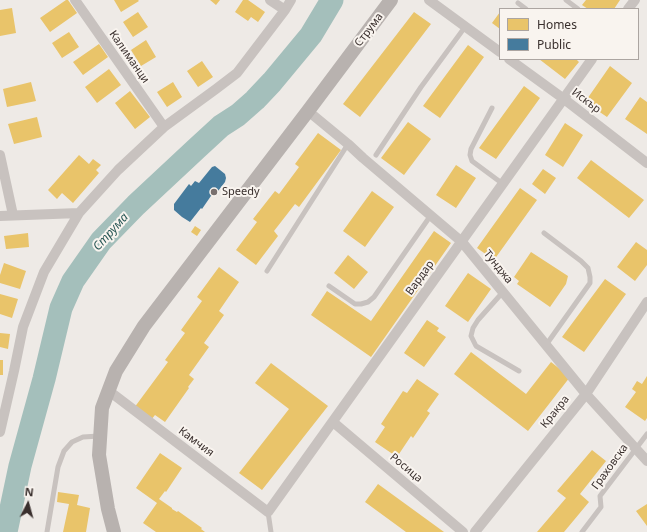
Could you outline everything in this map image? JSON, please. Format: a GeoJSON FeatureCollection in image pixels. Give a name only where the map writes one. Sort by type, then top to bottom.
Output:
{"type":"FeatureCollection","features":[{"type":"Feature","properties":{"kind":"main road","name":"Струма"},"geometry":{"type":"LineString","coordinates":[[114,532],[108,509],[99,455],[102,408],[116,371],[144,326],[391,0]]}},
{"type":"Feature","properties":{"kind":"street","name":"Калиманци"},"geometry":{"type":"LineString","coordinates":[[75,0],[164,128]]}},
{"type":"Feature","properties":{"kind":"street"},"geometry":{"type":"LineString","coordinates":[[270,0],[285,10]]}},
{"type":"Feature","properties":{"kind":"street"},"geometry":{"type":"LineString","coordinates":[[0,432],[23,327],[44,272],[79,213],[118,170],[164,128],[237,73],[291,0]]}},
{"type":"Feature","properties":{"kind":"street"},"geometry":{"type":"LineString","coordinates":[[429,0],[499,51]]}},
{"type":"Feature","properties":{"kind":"street"},"geometry":{"type":"LineString","coordinates":[[629,8],[635,0]]}},
{"type":"Feature","properties":{"kind":"street","name":"Искър"},"geometry":{"type":"LineString","coordinates":[[510,60],[647,163]]}},
{"type":"Feature","properties":{"kind":"street","name":"Вардар"},"geometry":{"type":"LineString","coordinates":[[268,512],[591,60]]}},
{"type":"Feature","properties":{"kind":"street","name":"Тунджа"},"geometry":{"type":"LineString","coordinates":[[308,111],[462,242],[586,394],[647,462]]}},
{"type":"Feature","properties":{"kind":"street"},"geometry":{"type":"LineString","coordinates":[[0,156],[13,215]]}},
{"type":"Feature","properties":{"kind":"street"},"geometry":{"type":"LineString","coordinates":[[0,216],[79,213]]}},
{"type":"Feature","properties":{"kind":"street","name":"Кракра"},"geometry":{"type":"LineString","coordinates":[[475,532],[586,394],[647,302]]}},
{"type":"Feature","properties":{"kind":"street","name":"Камчия"},"geometry":{"type":"LineString","coordinates":[[109,391],[268,512]]}},
{"type":"Feature","properties":{"kind":"street","name":"Росица"},"geometry":{"type":"LineString","coordinates":[[333,422],[463,532]]}},
{"type":"Feature","properties":{"kind":"lane"},"geometry":{"type":"LineString","coordinates":[[566,0],[577,8]]}},
{"type":"Feature","properties":{"kind":"lane"},"geometry":{"type":"LineString","coordinates":[[518,3],[525,8]]}},
{"type":"Feature","properties":{"kind":"lane"},"geometry":{"type":"LineString","coordinates":[[376,155],[421,87],[466,27]]}},
{"type":"Feature","properties":{"kind":"lane"},"geometry":{"type":"LineString","coordinates":[[492,108],[471,149],[470,155],[472,161],[503,184]]}},
{"type":"Feature","properties":{"kind":"lane"},"geometry":{"type":"LineString","coordinates":[[267,271],[348,144]]}},
{"type":"Feature","properties":{"kind":"lane"},"geometry":{"type":"LineString","coordinates":[[329,286],[355,304],[368,302],[374,297],[431,215]]}},
{"type":"Feature","properties":{"kind":"lane"},"geometry":{"type":"LineString","coordinates":[[544,233],[581,261],[588,268],[590,277],[590,283],[546,345]]}},
{"type":"Feature","properties":{"kind":"lane"},"geometry":{"type":"LineString","coordinates":[[503,292],[478,320],[473,328],[471,336],[476,346],[519,371]]}},
{"type":"Feature","properties":{"kind":"lane","name":"Граховска"},"geometry":{"type":"LineString","coordinates":[[582,532],[601,507],[600,496],[647,434]]}},
{"type":"Feature","properties":{"kind":"lane"},"geometry":{"type":"LineString","coordinates":[[47,532],[58,467],[64,451],[72,442],[83,437],[100,436]]}},
{"type":"Feature","properties":{"kind":"lane"},"geometry":{"type":"LineString","coordinates":[[268,512],[271,532]]}},
{"type":"Feature","properties":{"kind":"building: Homes"},"geometry":{"type":"Polygon","coordinates":[[[68,0],[77,13],[50,32],[40,18],[68,0]]]}},
{"type":"Feature","properties":{"kind":"building: Homes"},"geometry":{"type":"Polygon","coordinates":[[[114,0],[138,0],[139,1],[121,12],[114,0]]]}},
{"type":"Feature","properties":{"kind":"building: Homes"},"geometry":{"type":"Polygon","coordinates":[[[210,0],[220,0],[216,5],[210,0]]]}},
{"type":"Feature","properties":{"kind":"building: Homes"},"geometry":{"type":"Polygon","coordinates":[[[243,0],[248,0],[265,12],[258,22],[251,17],[248,21],[235,12],[243,0]]]}},
{"type":"Feature","properties":{"kind":"building: Homes"},"geometry":{"type":"Polygon","coordinates":[[[586,0],[620,0],[615,8],[586,8],[582,5],[586,0]]]}},
{"type":"Feature","properties":{"kind":"building: Homes"},"geometry":{"type":"Polygon","coordinates":[[[12,8],[16,33],[0,36],[0,10],[12,8]]]}},
{"type":"Feature","properties":{"kind":"building: Homes"},"geometry":{"type":"Polygon","coordinates":[[[138,12],[148,27],[133,37],[123,22],[138,12]]]}},
{"type":"Feature","properties":{"kind":"building: Homes"},"geometry":{"type":"Polygon","coordinates":[[[414,12],[431,24],[360,117],[343,104],[414,12]]]}},
{"type":"Feature","properties":{"kind":"building: Homes"},"geometry":{"type":"Polygon","coordinates":[[[499,13],[499,28],[492,23],[499,13]]]}},
{"type":"Feature","properties":{"kind":"building: Homes"},"geometry":{"type":"Polygon","coordinates":[[[69,32],[79,47],[62,58],[52,43],[69,32]]]}},
{"type":"Feature","properties":{"kind":"building: Homes"},"geometry":{"type":"Polygon","coordinates":[[[146,40],[156,57],[141,66],[131,50],[146,40]]]}},
{"type":"Feature","properties":{"kind":"building: Homes"},"geometry":{"type":"Polygon","coordinates":[[[99,44],[108,57],[83,75],[73,62],[99,44]]]}},
{"type":"Feature","properties":{"kind":"building: Homes"},"geometry":{"type":"Polygon","coordinates":[[[468,45],[484,57],[440,118],[423,106],[468,45]]]}},
{"type":"Feature","properties":{"kind":"building: Homes"},"geometry":{"type":"Polygon","coordinates":[[[540,60],[577,60],[579,62],[565,79],[540,60]]]}},
{"type":"Feature","properties":{"kind":"building: Homes"},"geometry":{"type":"Polygon","coordinates":[[[202,61],[213,77],[198,87],[187,71],[202,61]]]}},
{"type":"Feature","properties":{"kind":"building: Homes"},"geometry":{"type":"Polygon","coordinates":[[[610,66],[632,83],[607,117],[585,102],[610,66]]]}},
{"type":"Feature","properties":{"kind":"building: Homes"},"geometry":{"type":"Polygon","coordinates":[[[109,69],[121,85],[97,103],[85,87],[109,69]]]}},
{"type":"Feature","properties":{"kind":"building: Homes"},"geometry":{"type":"Polygon","coordinates":[[[31,82],[36,101],[7,107],[3,89],[31,82]]]}},
{"type":"Feature","properties":{"kind":"building: Homes"},"geometry":{"type":"Polygon","coordinates":[[[173,82],[182,97],[167,107],[157,92],[173,82]]]}},
{"type":"Feature","properties":{"kind":"building: Homes"},"geometry":{"type":"Polygon","coordinates":[[[524,86],[540,98],[496,159],[479,148],[524,86]]]}},
{"type":"Feature","properties":{"kind":"building: Homes"},"geometry":{"type":"Polygon","coordinates":[[[130,91],[150,117],[135,129],[115,103],[130,91]]]}},
{"type":"Feature","properties":{"kind":"building: Homes"},"geometry":{"type":"Polygon","coordinates":[[[640,97],[647,102],[647,134],[625,119],[640,97]]]}},
{"type":"Feature","properties":{"kind":"building: Homes"},"geometry":{"type":"Polygon","coordinates":[[[37,117],[42,137],[14,144],[8,124],[37,117]]]}},
{"type":"Feature","properties":{"kind":"building: Homes"},"geometry":{"type":"Polygon","coordinates":[[[408,122],[431,139],[404,175],[381,158],[408,122]]]}},
{"type":"Feature","properties":{"kind":"building: Homes"},"geometry":{"type":"Polygon","coordinates":[[[565,123],[583,135],[563,167],[545,155],[565,123]]]}},
{"type":"Feature","properties":{"kind":"building: Homes"},"geometry":{"type":"Polygon","coordinates":[[[318,133],[341,150],[299,207],[295,204],[274,231],[278,236],[256,265],[236,250],[257,222],[253,219],[275,191],[279,194],[299,167],[295,164],[318,133]]]}},
{"type":"Feature","properties":{"kind":"building: Homes"},"geometry":{"type":"Polygon","coordinates":[[[79,155],[89,164],[93,159],[101,165],[96,170],[99,173],[73,203],[62,193],[57,199],[48,190],[79,155]]]}},
{"type":"Feature","properties":{"kind":"building: Homes"},"geometry":{"type":"Polygon","coordinates":[[[591,160],[644,200],[629,218],[577,178],[591,160]]]}},
{"type":"Feature","properties":{"kind":"building: Homes"},"geometry":{"type":"Polygon","coordinates":[[[456,165],[476,178],[456,208],[436,195],[456,165]]]}},
{"type":"Feature","properties":{"kind":"building: Homes"},"geometry":{"type":"Polygon","coordinates":[[[543,169],[556,178],[545,194],[532,184],[543,169]]]}},
{"type":"Feature","properties":{"kind":"building: Homes"},"geometry":{"type":"Polygon","coordinates":[[[520,188],[537,200],[494,260],[477,248],[520,188]]]}},
{"type":"Feature","properties":{"kind":"building: Homes"},"geometry":{"type":"Polygon","coordinates":[[[372,191],[394,207],[365,247],[343,231],[372,191]]]}},
{"type":"Feature","properties":{"kind":"building: Homes"},"geometry":{"type":"Polygon","coordinates":[[[195,226],[201,230],[197,236],[191,232],[195,226]]]}},
{"type":"Feature","properties":{"kind":"building: Homes"},"geometry":{"type":"Polygon","coordinates":[[[434,231],[451,243],[371,357],[311,315],[327,291],[371,321],[434,231]]]}},
{"type":"Feature","properties":{"kind":"building: Homes"},"geometry":{"type":"Polygon","coordinates":[[[28,233],[29,247],[6,249],[4,236],[28,233]]]}},
{"type":"Feature","properties":{"kind":"building: Homes"},"geometry":{"type":"Polygon","coordinates":[[[636,242],[647,250],[647,265],[635,281],[617,267],[636,242]]]}},
{"type":"Feature","properties":{"kind":"building: Homes"},"geometry":{"type":"Polygon","coordinates":[[[531,252],[568,276],[566,284],[550,307],[517,284],[519,281],[514,277],[531,252]]]}},
{"type":"Feature","properties":{"kind":"building: Homes"},"geometry":{"type":"Polygon","coordinates":[[[348,255],[368,272],[354,289],[334,273],[348,255]]]}},
{"type":"Feature","properties":{"kind":"building: Homes"},"geometry":{"type":"Polygon","coordinates":[[[4,263],[26,271],[20,289],[0,283],[0,275],[4,263]]]}},
{"type":"Feature","properties":{"kind":"building: Homes"},"geometry":{"type":"Polygon","coordinates":[[[219,267],[239,282],[219,311],[224,315],[204,343],[209,347],[189,375],[194,379],[188,387],[189,388],[165,422],[155,415],[151,420],[134,408],[168,362],[165,360],[185,333],[181,330],[202,301],[197,297],[219,267]]]}},
{"type":"Feature","properties":{"kind":"building: Homes"},"geometry":{"type":"Polygon","coordinates":[[[468,273],[491,289],[468,322],[445,306],[468,273]]]}},
{"type":"Feature","properties":{"kind":"building: Homes"},"geometry":{"type":"Polygon","coordinates":[[[605,279],[626,294],[584,352],[562,337],[605,279]]]}},
{"type":"Feature","properties":{"kind":"building: Homes"},"geometry":{"type":"Polygon","coordinates":[[[0,294],[18,299],[12,318],[0,314],[0,294]]]}},
{"type":"Feature","properties":{"kind":"building: Homes"},"geometry":{"type":"Polygon","coordinates":[[[427,320],[439,328],[437,331],[446,337],[424,367],[404,353],[427,320]]]}},
{"type":"Feature","properties":{"kind":"building: Homes"},"geometry":{"type":"Polygon","coordinates":[[[0,333],[10,334],[8,349],[0,347],[0,333]]]}},
{"type":"Feature","properties":{"kind":"building: Homes"},"geometry":{"type":"Polygon","coordinates":[[[471,352],[526,394],[551,362],[570,377],[528,431],[454,374],[471,352]]]}},
{"type":"Feature","properties":{"kind":"building: Homes"},"geometry":{"type":"Polygon","coordinates":[[[0,360],[3,360],[3,375],[0,375],[0,360]]]}},
{"type":"Feature","properties":{"kind":"building: Homes"},"geometry":{"type":"Polygon","coordinates":[[[271,363],[328,406],[262,490],[239,473],[289,409],[255,383],[271,363]]]}},
{"type":"Feature","properties":{"kind":"building: Homes"},"geometry":{"type":"Polygon","coordinates":[[[647,376],[647,418],[645,421],[625,407],[636,392],[632,389],[637,381],[642,384],[647,376]]]}},
{"type":"Feature","properties":{"kind":"building: Homes"},"geometry":{"type":"Polygon","coordinates":[[[417,379],[439,394],[427,411],[430,413],[413,438],[411,436],[397,457],[375,442],[385,427],[381,424],[403,391],[407,393],[417,379]]]}},
{"type":"Feature","properties":{"kind":"building: Homes"},"geometry":{"type":"Polygon","coordinates":[[[592,450],[606,461],[580,494],[589,502],[564,532],[537,532],[566,498],[557,491],[592,450]]]}},
{"type":"Feature","properties":{"kind":"building: Homes"},"geometry":{"type":"Polygon","coordinates":[[[160,453],[182,468],[166,492],[165,491],[159,499],[202,528],[201,529],[205,532],[156,532],[143,523],[157,503],[136,488],[160,453]]]}},
{"type":"Feature","properties":{"kind":"building: Homes"},"geometry":{"type":"Polygon","coordinates":[[[378,484],[444,532],[406,532],[365,502],[378,484]]]}},
{"type":"Feature","properties":{"kind":"building: Homes"},"geometry":{"type":"Polygon","coordinates":[[[58,492],[79,495],[77,505],[90,508],[86,532],[63,532],[69,504],[57,502],[58,492]]]}},
{"type":"Feature","properties":{"kind":"building: Homes"},"geometry":{"type":"Polygon","coordinates":[[[647,504],[647,526],[636,511],[647,504]]]}},
{"type":"Feature","properties":{"kind":"building: Public"},"geometry":{"type":"Polygon","coordinates":[[[215,166],[225,174],[225,182],[215,195],[213,193],[202,209],[201,208],[190,222],[174,210],[174,204],[189,184],[191,186],[195,181],[199,183],[212,167],[215,166]]]}},
{"type":"Feature","properties":{"kind":"waterway","name":"Струма"},"geometry":{"type":"LineString","coordinates":[[6,532],[20,466],[44,379],[61,308],[73,281],[101,241],[136,205],[221,126],[238,115],[255,100],[272,82],[311,35],[332,0]]}},
{"type":"Feature","properties":{"kind":"place","name":"Speedy"},"geometry":{"type":"Point","coordinates":[214,192]}}]}
